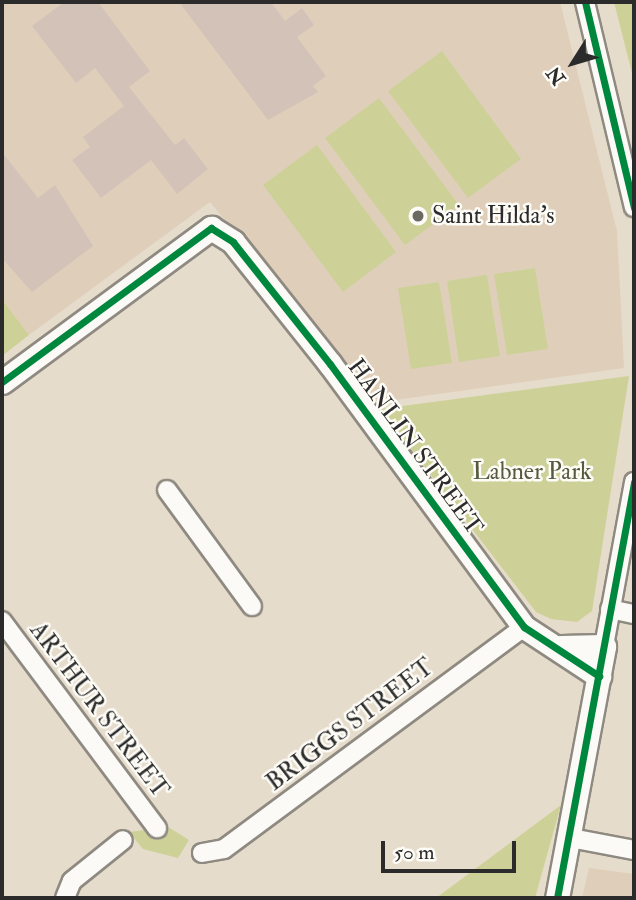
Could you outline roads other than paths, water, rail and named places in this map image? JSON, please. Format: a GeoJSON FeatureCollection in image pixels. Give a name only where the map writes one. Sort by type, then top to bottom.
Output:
{"type":"FeatureCollection","features":[{"type":"Feature","properties":{"kind":"street"},"geometry":{"type":"LineString","coordinates":[[585,2],[634,207]]}},
{"type":"Feature","properties":{"kind":"street","name":"HANLIN STREET"},"geometry":{"type":"LineString","coordinates":[[2,382],[211,228],[233,242],[330,364],[524,627],[561,648],[599,677]]}},
{"type":"Feature","properties":{"kind":"street"},"geometry":{"type":"LineString","coordinates":[[557,898],[571,838],[634,482]]}},
{"type":"Feature","properties":{"kind":"street"},"geometry":{"type":"LineString","coordinates":[[167,490],[252,606]]}},
{"type":"Feature","properties":{"kind":"street"},"geometry":{"type":"LineString","coordinates":[[610,609],[634,614]]}},
{"type":"Feature","properties":{"kind":"street","name":"ARTHUR STREET"},"geometry":{"type":"LineString","coordinates":[[2,621],[157,828]]}},
{"type":"Feature","properties":{"kind":"street","name":"BRIGGS STREET"},"geometry":{"type":"LineString","coordinates":[[202,853],[224,849],[524,627]]}},
{"type":"Feature","properties":{"kind":"street"},"geometry":{"type":"LineString","coordinates":[[561,648],[604,646]]}},
{"type":"Feature","properties":{"kind":"street"},"geometry":{"type":"LineString","coordinates":[[571,838],[634,850]]}},
{"type":"Feature","properties":{"kind":"street"},"geometry":{"type":"LineString","coordinates":[[65,898],[72,881],[122,840]]}},
{"type":"Feature","properties":{"kind":"place","name":"Saint Hilda's"},"geometry":{"type":"Point","coordinates":[418,216]}},
{"type":"Feature","properties":{"kind":"park label","name":"Labner Park"},"geometry":{"type":"Point","coordinates":[532,472]}}]}
